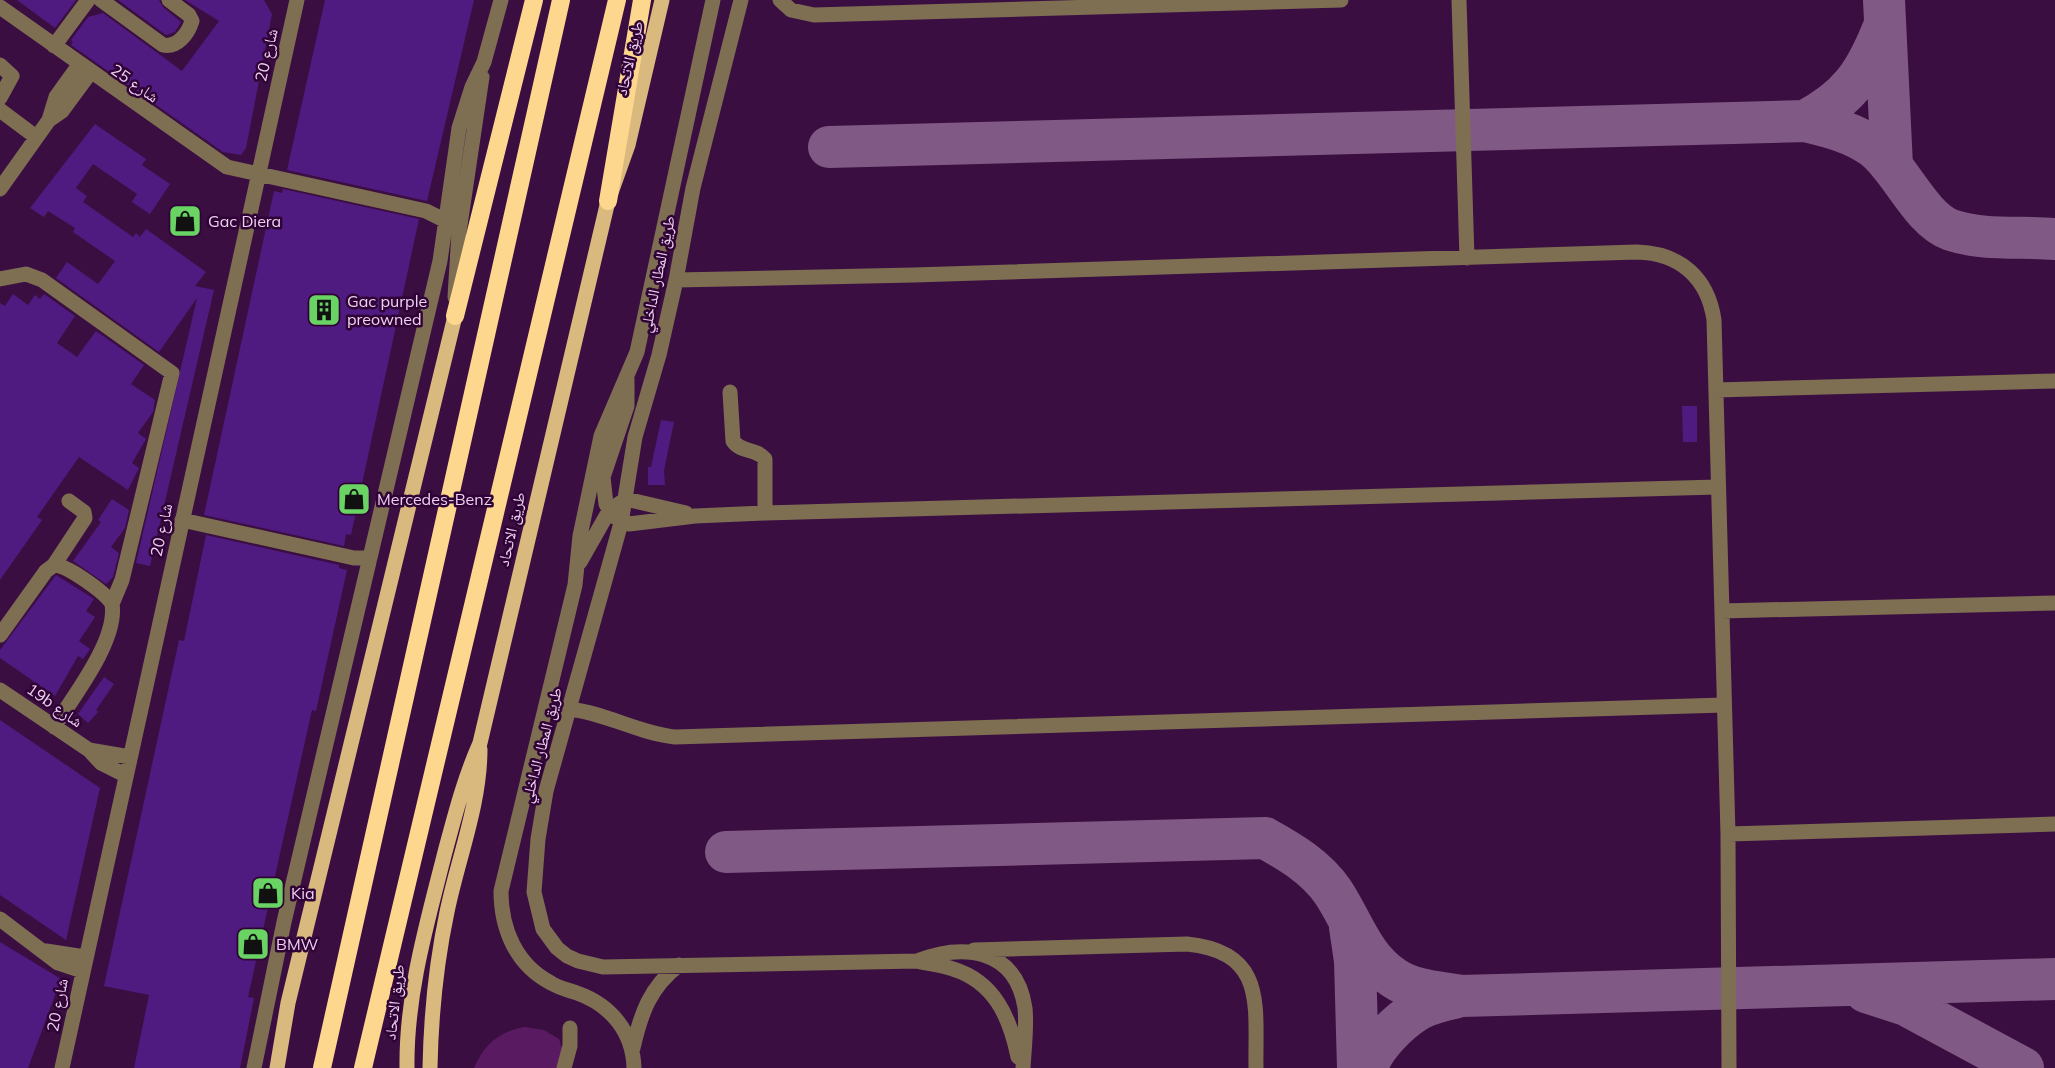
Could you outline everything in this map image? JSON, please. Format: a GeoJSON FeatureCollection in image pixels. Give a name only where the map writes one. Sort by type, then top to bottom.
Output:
{"type":"FeatureCollection","features":[{"type":"Feature","properties":{"kind":"highway"},"geometry":{"type":"LineString","coordinates":[[455,316],[534,0]]}},
{"type":"Feature","properties":{"kind":"highway"},"geometry":{"type":"LineString","coordinates":[[322,1068],[561,0]]}},
{"type":"Feature","properties":{"kind":"highway","name":"طريق الاتحاد"},"geometry":{"type":"LineString","coordinates":[[363,1068],[616,0]]}},
{"type":"Feature","properties":{"kind":"highway"},"geometry":{"type":"LineString","coordinates":[[608,201],[642,0]]}},
{"type":"Feature","properties":{"kind":"main road","name":"طريق الاتحاد"},"geometry":{"type":"LineString","coordinates":[[407,1068],[409,1027],[420,954],[458,800],[480,743],[608,201],[628,145],[662,0]]}},
{"type":"Feature","properties":{"kind":"main road"},"geometry":{"type":"LineString","coordinates":[[277,1068],[288,1003],[455,316]]}},
{"type":"Feature","properties":{"kind":"main road"},"geometry":{"type":"LineString","coordinates":[[430,1068],[434,991],[447,912],[476,792],[480,743]]}},
{"type":"Feature","properties":{"kind":"street"},"geometry":{"type":"LineString","coordinates":[[54,46],[88,0]]}},
{"type":"Feature","properties":{"kind":"street"},"geometry":{"type":"LineString","coordinates":[[101,0],[163,45],[171,46],[178,43],[192,21],[189,15],[169,0]]}},
{"type":"Feature","properties":{"kind":"street","name":"شارع 20"},"geometry":{"type":"LineString","coordinates":[[62,1068],[83,964],[297,0]]}},
{"type":"Feature","properties":{"kind":"street"},"geometry":{"type":"LineString","coordinates":[[455,316],[459,232],[484,62],[501,0]]}},
{"type":"Feature","properties":{"kind":"street","name":"طريق المطار الداخلي"},"geometry":{"type":"LineString","coordinates":[[634,1068],[633,1048],[621,1025],[601,1005],[551,983],[529,966],[510,938],[501,905],[504,878],[578,565],[580,536],[601,436],[637,352],[713,0]]}},
{"type":"Feature","properties":{"kind":"street","name":"طريق المطار الداخلي"},"geometry":{"type":"LineString","coordinates":[[741,0],[693,188],[676,280],[635,437],[621,523],[546,791],[538,839],[534,892],[543,929],[557,948],[573,959],[590,965],[917,961],[948,951],[965,950],[983,954],[999,963],[1011,975],[1020,991],[1025,1008],[1022,1068]]}},
{"type":"Feature","properties":{"kind":"street"},"geometry":{"type":"LineString","coordinates":[[780,0],[791,10],[814,15],[1341,0]]}},
{"type":"Feature","properties":{"kind":"street"},"geometry":{"type":"LineString","coordinates":[[1459,0],[1467,258]]}},
{"type":"Feature","properties":{"kind":"street","name":"شارع 25"},"geometry":{"type":"LineString","coordinates":[[0,7],[84,69],[218,162],[237,170],[426,211],[446,221]]}},
{"type":"Feature","properties":{"kind":"street"},"geometry":{"type":"LineString","coordinates":[[254,1068],[284,922],[370,558],[446,221],[464,106],[484,62]]}},
{"type":"Feature","properties":{"kind":"street"},"geometry":{"type":"LineString","coordinates":[[0,65],[12,76],[0,98]]}},
{"type":"Feature","properties":{"kind":"street"},"geometry":{"type":"LineString","coordinates":[[0,189],[49,120],[52,104],[84,69]]}},
{"type":"Feature","properties":{"kind":"street"},"geometry":{"type":"LineString","coordinates":[[0,110],[36,137]]}},
{"type":"Feature","properties":{"kind":"street"},"geometry":{"type":"LineString","coordinates":[[676,280],[1637,252],[1659,254],[1679,261],[1700,280],[1712,306],[1728,834],[1729,1068]]}},
{"type":"Feature","properties":{"kind":"street"},"geometry":{"type":"LineString","coordinates":[[0,279],[26,274],[42,280],[172,373],[122,580],[112,604],[112,615],[99,656],[54,727]]}},
{"type":"Feature","properties":{"kind":"street"},"geometry":{"type":"LineString","coordinates":[[627,379],[627,406],[603,477],[609,512],[621,523],[695,516],[765,513],[1718,488]]}},
{"type":"Feature","properties":{"kind":"street"},"geometry":{"type":"LineString","coordinates":[[1716,390],[2055,381]]}},
{"type":"Feature","properties":{"kind":"street"},"geometry":{"type":"LineString","coordinates":[[729,392],[733,441],[739,448],[757,452],[765,459],[765,513]]}},
{"type":"Feature","properties":{"kind":"street"},"geometry":{"type":"LineString","coordinates":[[578,565],[609,512],[626,499],[695,516]]}},
{"type":"Feature","properties":{"kind":"street"},"geometry":{"type":"LineString","coordinates":[[0,635],[46,571],[54,565],[85,518],[84,512],[69,501]]}},
{"type":"Feature","properties":{"kind":"street"},"geometry":{"type":"LineString","coordinates":[[182,520],[354,558],[370,558]]}},
{"type":"Feature","properties":{"kind":"street"},"geometry":{"type":"LineString","coordinates":[[54,565],[64,567],[105,596],[112,604]]}},
{"type":"Feature","properties":{"kind":"street"},"geometry":{"type":"LineString","coordinates":[[1722,611],[2055,603]]}},
{"type":"Feature","properties":{"kind":"street","name":"19b شارع"},"geometry":{"type":"LineString","coordinates":[[0,690],[89,750],[101,763],[125,776]]}},
{"type":"Feature","properties":{"kind":"street"},"geometry":{"type":"LineString","coordinates":[[569,709],[600,714],[643,731],[675,737],[1724,705]]}},
{"type":"Feature","properties":{"kind":"street","name":"19b شارع"},"geometry":{"type":"LineString","coordinates":[[89,750],[130,757]]}},
{"type":"Feature","properties":{"kind":"street"},"geometry":{"type":"LineString","coordinates":[[1728,834],[2055,824]]}},
{"type":"Feature","properties":{"kind":"street"},"geometry":{"type":"LineString","coordinates":[[0,919],[46,951],[58,963],[83,964]]}},
{"type":"Feature","properties":{"kind":"street"},"geometry":{"type":"LineString","coordinates":[[965,950],[1187,944],[1217,950],[1243,968],[1252,984],[1256,1068]]}},
{"type":"Feature","properties":{"kind":"street"},"geometry":{"type":"LineString","coordinates":[[917,961],[953,969],[989,990],[1002,1007],[1011,1025],[1022,1068]]}},
{"type":"Feature","properties":{"kind":"street"},"geometry":{"type":"LineString","coordinates":[[633,1048],[645,1004],[660,982],[679,965]]}},
{"type":"Feature","properties":{"kind":"street"},"geometry":{"type":"LineString","coordinates":[[564,1068],[570,1046],[570,1028]]}},
{"type":"Feature","properties":{"kind":"shaded area"},"geometry":{"type":"Polygon","coordinates":[[[525,1027],[544,1030],[559,1039],[563,1051],[557,1068],[474,1068],[483,1052],[494,1040],[507,1032],[525,1027]]]}},
{"type":"Feature","properties":{"kind":"building"},"geometry":{"type":"Polygon","coordinates":[[[17,0],[76,0],[55,28],[17,0]]]}},
{"type":"Feature","properties":{"kind":"building"},"geometry":{"type":"Polygon","coordinates":[[[118,0],[159,0],[163,7],[181,22],[175,32],[166,35],[118,0]]]}},
{"type":"Feature","properties":{"kind":"building"},"geometry":{"type":"Polygon","coordinates":[[[185,0],[264,0],[272,14],[246,148],[241,155],[223,152],[71,45],[73,42],[71,40],[88,17],[103,13],[182,71],[219,21],[185,0]]]}},
{"type":"Feature","properties":{"kind":"building"},"geometry":{"type":"Polygon","coordinates":[[[325,0],[474,0],[427,201],[287,170],[325,0]]]}},
{"type":"Feature","properties":{"kind":"building"},"geometry":{"type":"Polygon","coordinates":[[[95,124],[146,159],[142,165],[170,184],[150,214],[132,202],[137,194],[93,164],[76,188],[87,196],[83,202],[133,237],[136,233],[140,237],[146,229],[206,272],[195,286],[214,290],[150,566],[136,563],[197,298],[159,352],[56,278],[67,262],[98,284],[115,261],[73,232],[75,228],[48,211],[44,217],[30,208],[95,124]]]}},
{"type":"Feature","properties":{"kind":"building","name":"Gac purple preowned"},"geometry":{"type":"Polygon","coordinates":[[[283,189],[419,219],[351,535],[346,534],[344,546],[204,515],[274,191],[282,193],[283,189]]]}},
{"type":"Feature","properties":{"kind":"building"},"geometry":{"type":"Polygon","coordinates":[[[13,294],[28,305],[35,295],[40,299],[44,294],[75,316],[57,343],[77,357],[96,331],[144,365],[131,384],[155,400],[153,412],[138,433],[146,439],[132,463],[139,468],[128,490],[79,457],[37,517],[42,520],[0,580],[0,303],[5,306],[13,294]]]}},
{"type":"Feature","properties":{"kind":"building"},"geometry":{"type":"Polygon","coordinates":[[[1682,406],[1697,406],[1697,442],[1683,442],[1682,406]]]}},
{"type":"Feature","properties":{"kind":"building"},"geometry":{"type":"Polygon","coordinates":[[[661,420],[674,422],[664,470],[665,485],[648,485],[648,467],[651,467],[661,420]]]}},
{"type":"Feature","properties":{"kind":"building"},"geometry":{"type":"Polygon","coordinates":[[[112,499],[129,510],[125,528],[111,547],[119,553],[113,577],[106,584],[73,561],[101,522],[98,520],[112,499]]]}},
{"type":"Feature","properties":{"kind":"building"},"geometry":{"type":"Polygon","coordinates":[[[206,535],[339,565],[339,568],[347,570],[316,711],[312,710],[248,997],[254,998],[240,1068],[134,1068],[149,995],[104,986],[179,640],[184,641],[206,535]]]}},
{"type":"Feature","properties":{"kind":"building"},"geometry":{"type":"Polygon","coordinates":[[[56,575],[94,599],[86,611],[95,617],[79,641],[90,649],[83,659],[78,656],[55,696],[0,658],[0,650],[56,575]]]}},
{"type":"Feature","properties":{"kind":"building"},"geometry":{"type":"Polygon","coordinates":[[[104,677],[114,684],[96,710],[98,712],[88,723],[78,714],[104,677]]]}},
{"type":"Feature","properties":{"kind":"building"},"geometry":{"type":"Polygon","coordinates":[[[0,720],[100,788],[66,940],[0,895],[0,720]]]}},
{"type":"Feature","properties":{"kind":"building"},"geometry":{"type":"Polygon","coordinates":[[[0,942],[61,979],[28,1068],[0,1068],[0,942]]]}},
{"type":"Feature","properties":{"kind":"taxiway"},"geometry":{"type":"LineString","coordinates":[[1884,0],[1892,166]]}},
{"type":"Feature","properties":{"kind":"taxiway"},"geometry":{"type":"LineString","coordinates":[[1805,121],[1833,103],[1854,83],[1869,59],[1883,29]]}},
{"type":"Feature","properties":{"kind":"taxiway"},"geometry":{"type":"LineString","coordinates":[[829,147],[1805,121],[1849,134],[1873,147],[1883,156],[1930,215],[1951,230],[1976,236],[2055,239]]}},
{"type":"Feature","properties":{"kind":"taxiway"},"geometry":{"type":"LineString","coordinates":[[726,852],[1265,838],[1302,861],[1319,875],[1340,903],[1366,949],[1383,970],[1410,986],[1461,996],[2055,979]]}},
{"type":"Feature","properties":{"kind":"taxiway"},"geometry":{"type":"LineString","coordinates":[[1350,927],[1355,961],[1358,1068]]}},
{"type":"Feature","properties":{"kind":"taxiway"},"geometry":{"type":"LineString","coordinates":[[1866,992],[1906,1005],[2023,1068]]}},
{"type":"Feature","properties":{"kind":"taxiway"},"geometry":{"type":"LineString","coordinates":[[1367,1068],[1380,1044],[1409,1016],[1426,1006],[1461,996]]}},
{"type":"Feature","properties":{"kind":"place","name":"Gac Diera"},"geometry":{"type":"Point","coordinates":[185,221]}},
{"type":"Feature","properties":{"kind":"place","name":"Gac purple preowned"},"geometry":{"type":"Point","coordinates":[324,310]}},
{"type":"Feature","properties":{"kind":"place","name":"Mercedes-Benz"},"geometry":{"type":"Point","coordinates":[354,499]}},
{"type":"Feature","properties":{"kind":"place","name":"Kia"},"geometry":{"type":"Point","coordinates":[268,893]}},
{"type":"Feature","properties":{"kind":"place","name":"BMW"},"geometry":{"type":"Point","coordinates":[253,944]}}]}
